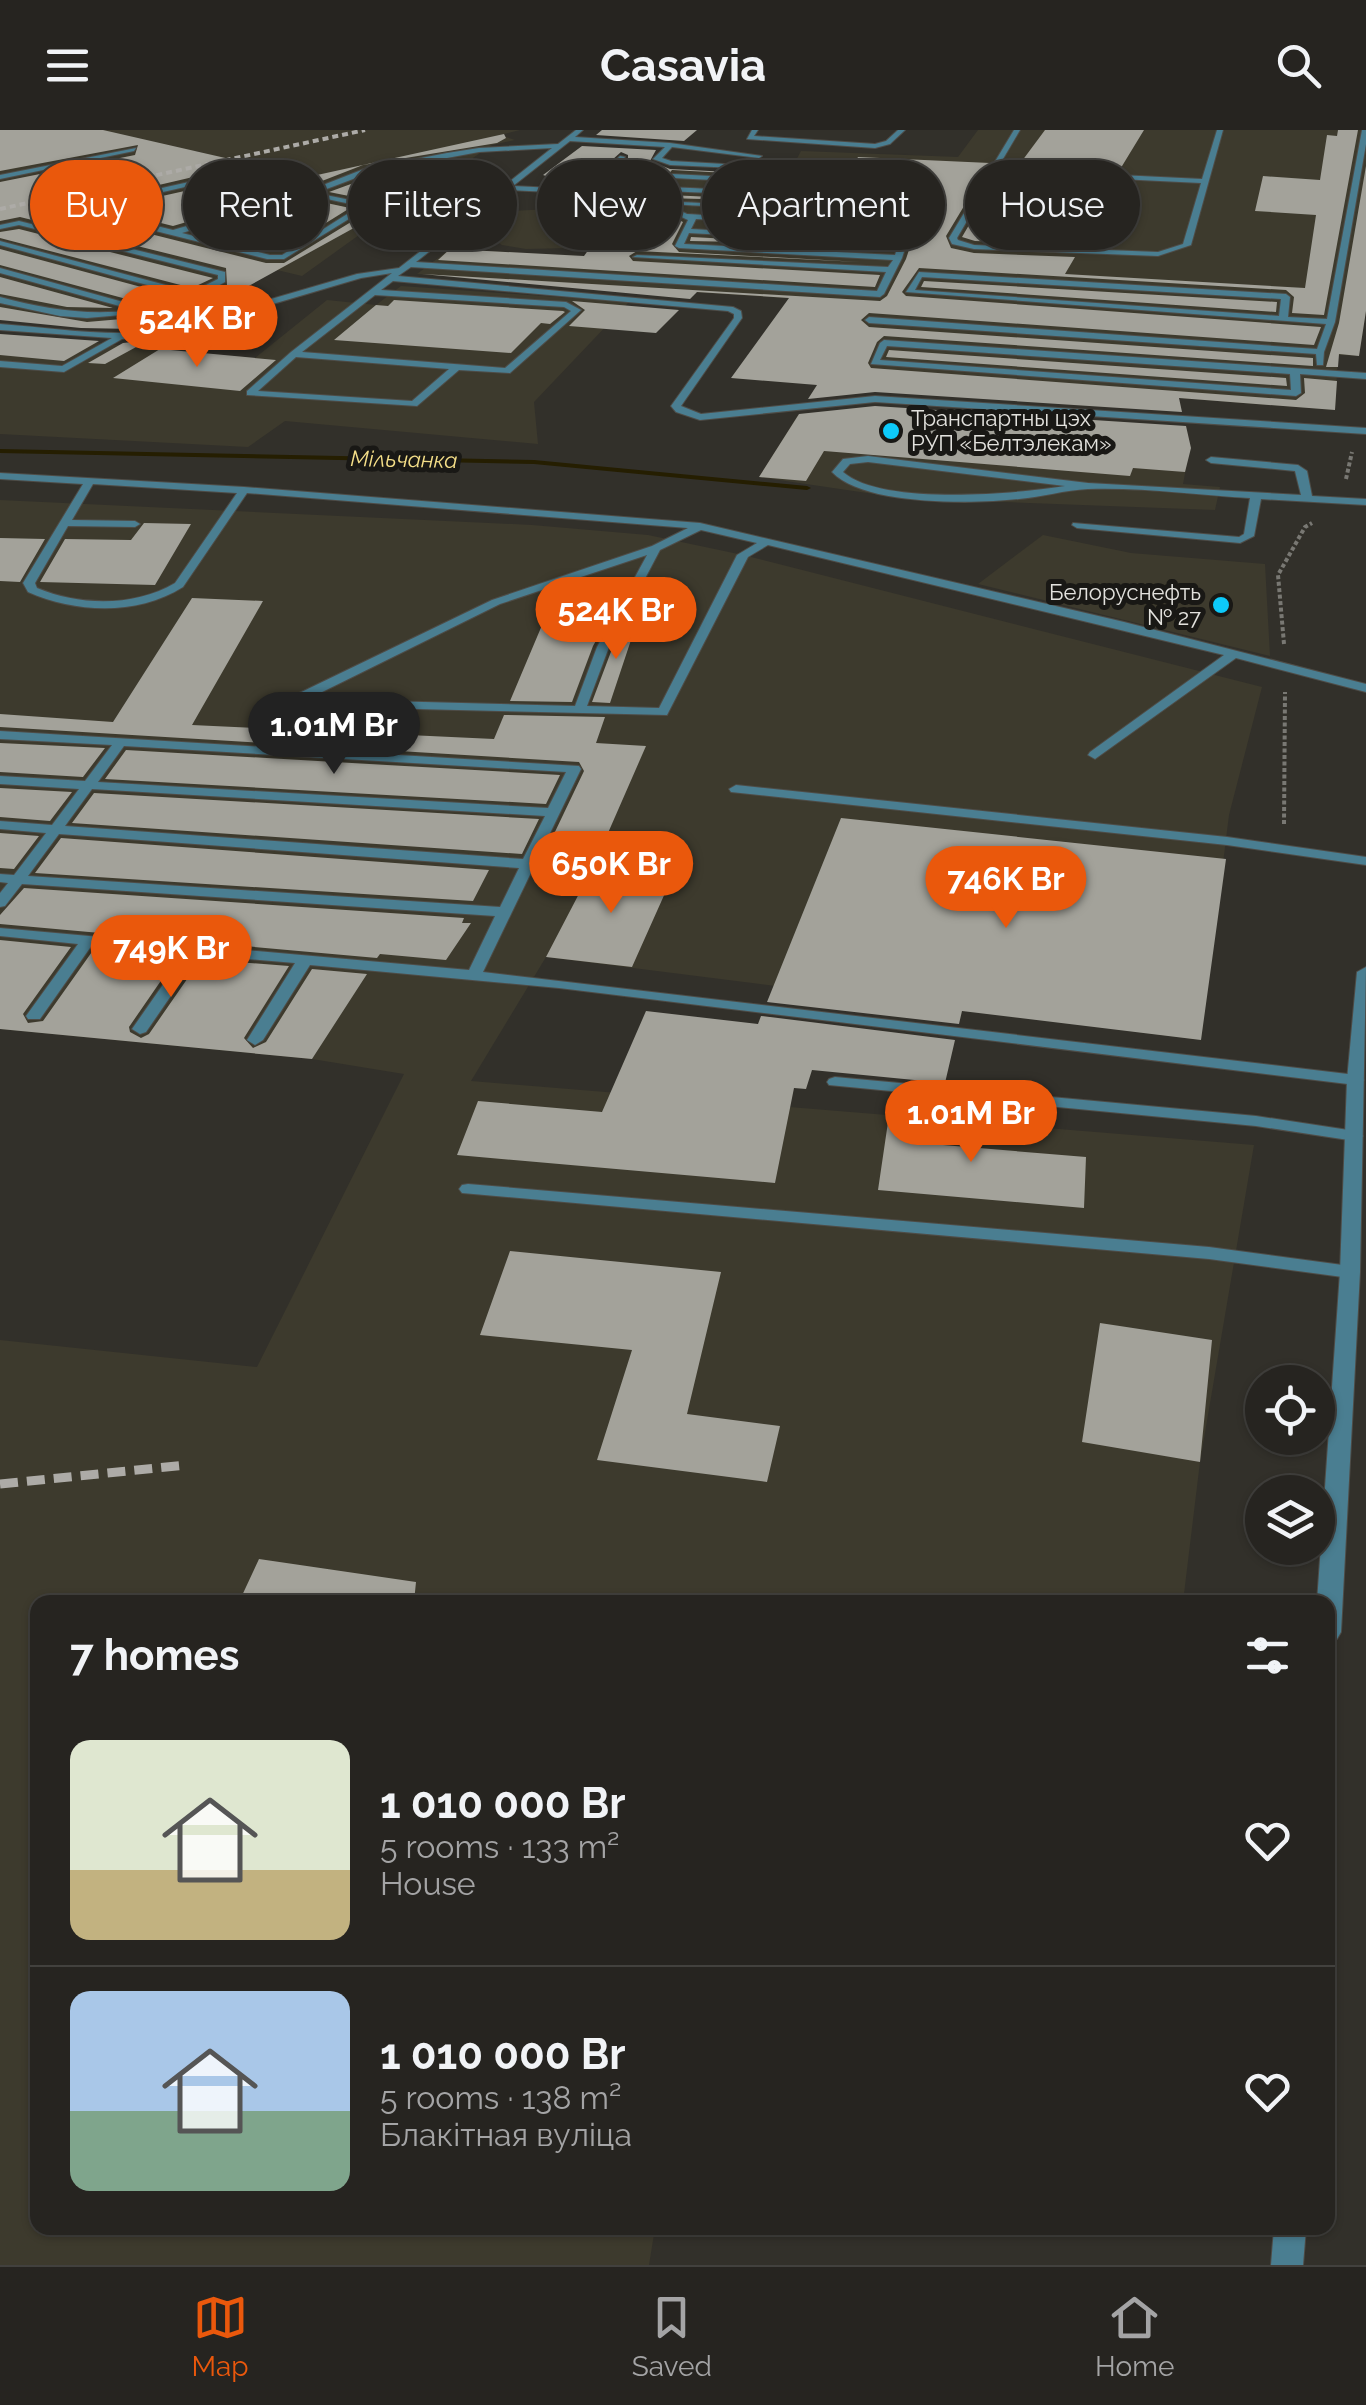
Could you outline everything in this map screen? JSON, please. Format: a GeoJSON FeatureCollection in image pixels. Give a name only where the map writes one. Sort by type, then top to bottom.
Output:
{"type":"FeatureCollection","features":[{"type":"Feature","properties":{"kind":"street"},"geometry":{"type":"LineString","coordinates":[[1330,1595],[1350,1272],[1360,1173],[1354,1136],[1366,972]]}},
{"type":"Feature","properties":{"kind":"street"},"geometry":{"type":"LineString","coordinates":[[1287,2265],[1289,2235]]}},
{"type":"Feature","properties":{"kind":"lane"},"geometry":{"type":"LineString","coordinates":[[517,177],[580,130]]}},
{"type":"Feature","properties":{"kind":"lane"},"geometry":{"type":"LineString","coordinates":[[755,130],[748,138],[875,146],[888,143],[902,130]]}},
{"type":"Feature","properties":{"kind":"lane"},"geometry":{"type":"LineString","coordinates":[[999,160],[1017,130]]}},
{"type":"Feature","properties":{"kind":"lane"},"geometry":{"type":"LineString","coordinates":[[1092,250],[1170,252],[1187,245],[1220,130]]}},
{"type":"Feature","properties":{"kind":"lane"},"geometry":{"type":"LineString","coordinates":[[1320,373],[1320,352],[1332,322],[1365,130]]}},
{"type":"Feature","properties":{"kind":"lane"},"geometry":{"type":"LineString","coordinates":[[569,139],[670,145],[762,156],[761,160]]}},
{"type":"Feature","properties":{"kind":"lane"},"geometry":{"type":"LineString","coordinates":[[670,145],[658,161],[702,164]]}},
{"type":"Feature","properties":{"kind":"lane"},"geometry":{"type":"LineString","coordinates":[[328,183],[448,154],[558,146]]}},
{"type":"Feature","properties":{"kind":"lane"},"geometry":{"type":"LineString","coordinates":[[0,177],[134,150]]}},
{"type":"Feature","properties":{"kind":"lane"},"geometry":{"type":"LineString","coordinates":[[438,160],[448,154]]}},
{"type":"Feature","properties":{"kind":"lane"},"geometry":{"type":"LineString","coordinates":[[534,189],[597,183],[622,158]]}},
{"type":"Feature","properties":{"kind":"lane"},"geometry":{"type":"LineString","coordinates":[[1140,178],[1205,181]]}},
{"type":"Feature","properties":{"kind":"lane"},"geometry":{"type":"LineString","coordinates":[[183,185],[79,208],[270,257],[284,257],[348,218]]}},
{"type":"Feature","properties":{"kind":"lane"},"geometry":{"type":"LineString","coordinates":[[517,188],[537,189]]}},
{"type":"Feature","properties":{"kind":"lane"},"geometry":{"type":"LineString","coordinates":[[682,216],[692,219],[680,246],[898,258]]}},
{"type":"Feature","properties":{"kind":"lane"},"geometry":{"type":"LineString","coordinates":[[682,216],[702,217]]}},
{"type":"Feature","properties":{"kind":"lane"},"geometry":{"type":"LineString","coordinates":[[965,218],[953,238],[965,245]]}},
{"type":"Feature","properties":{"kind":"lane"},"geometry":{"type":"LineString","coordinates":[[0,227],[19,223],[222,274],[222,280],[152,312],[0,270]]}},
{"type":"Feature","properties":{"kind":"lane"},"geometry":{"type":"LineString","coordinates":[[176,232],[183,230]]}},
{"type":"Feature","properties":{"kind":"lane"},"geometry":{"type":"LineString","coordinates":[[688,231],[702,232]]}},
{"type":"Feature","properties":{"kind":"lane"},"geometry":{"type":"LineString","coordinates":[[0,243],[195,295]]}},
{"type":"Feature","properties":{"kind":"lane"},"geometry":{"type":"LineString","coordinates":[[426,250],[250,393],[414,404],[457,367]]}},
{"type":"Feature","properties":{"kind":"lane"},"geometry":{"type":"LineString","coordinates":[[831,254],[833,250]]}},
{"type":"Feature","properties":{"kind":"lane"},"geometry":{"type":"LineString","coordinates":[[0,327],[123,336],[190,330],[226,315],[360,276],[405,267],[436,267],[448,257],[887,282],[901,250]]}},
{"type":"Feature","properties":{"kind":"lane"},"geometry":{"type":"LineString","coordinates":[[637,256],[891,270]]}},
{"type":"Feature","properties":{"kind":"lane"},"geometry":{"type":"LineString","coordinates":[[1283,319],[1286,297],[919,274],[910,292],[1066,304],[1283,319],[1332,322]]}},
{"type":"Feature","properties":{"kind":"lane"},"geometry":{"type":"LineString","coordinates":[[391,278],[730,309],[738,313],[738,318],[676,406],[700,417],[875,399],[1362,431]]}},
{"type":"Feature","properties":{"kind":"lane"},"geometry":{"type":"LineString","coordinates":[[1066,304],[1072,284]]}},
{"type":"Feature","properties":{"kind":"lane"},"geometry":{"type":"LineString","coordinates":[[294,354],[507,371],[577,310],[566,305],[373,292]]}},
{"type":"Feature","properties":{"kind":"lane"},"geometry":{"type":"LineString","coordinates":[[0,300],[97,319],[152,312],[226,315]]}},
{"type":"Feature","properties":{"kind":"lane"},"geometry":{"type":"LineString","coordinates":[[893,310],[964,315],[970,318],[966,327]]}},
{"type":"Feature","properties":{"kind":"lane"},"geometry":{"type":"LineString","coordinates":[[869,320],[1320,352]]}},
{"type":"Feature","properties":{"kind":"lane"},"geometry":{"type":"LineString","coordinates":[[0,364],[64,369],[123,336]]}},
{"type":"Feature","properties":{"kind":"lane"},"geometry":{"type":"LineString","coordinates":[[1295,372],[1296,393],[874,362],[884,343],[1366,376]]}},
{"type":"Feature","properties":{"kind":"lane"},"geometry":{"type":"LineString","coordinates":[[1213,387],[1216,366]]}},
{"type":"Feature","properties":{"kind":"lane"},"geometry":{"type":"LineString","coordinates":[[1088,486],[1005,497],[892,492],[852,485],[840,479],[837,472],[847,462],[868,459],[1088,486],[1366,502]]}},
{"type":"Feature","properties":{"kind":"lane"},"geometry":{"type":"LineString","coordinates":[[1210,460],[1298,468],[1307,498]]}},
{"type":"Feature","properties":{"kind":"lane"},"geometry":{"type":"LineString","coordinates":[[0,476],[244,490],[700,526],[1366,688]]}},
{"type":"Feature","properties":{"kind":"lane"},"geometry":{"type":"LineString","coordinates":[[90,481],[29,583],[32,590],[63,601],[153,600],[179,585],[244,490]]}},
{"type":"Feature","properties":{"kind":"lane"},"geometry":{"type":"LineString","coordinates":[[1077,526],[1240,540],[1249,536],[1256,496]]}},
{"type":"Feature","properties":{"kind":"lane"},"geometry":{"type":"LineString","coordinates":[[65,523],[134,524]]}},
{"type":"Feature","properties":{"kind":"lane"},"geometry":{"type":"LineString","coordinates":[[700,526],[656,548],[496,602],[291,702],[663,712],[744,556],[768,541]]}},
{"type":"Feature","properties":{"kind":"lane"},"geometry":{"type":"LineString","coordinates":[[580,710],[595,664],[656,548]]}},
{"type":"Feature","properties":{"kind":"lane"},"geometry":{"type":"LineString","coordinates":[[1095,755],[1234,654]]}},
{"type":"Feature","properties":{"kind":"lane"},"geometry":{"type":"LineString","coordinates":[[0,735],[574,769],[474,975]]}},
{"type":"Feature","properties":{"kind":"lane"},"geometry":{"type":"LineString","coordinates":[[0,903],[122,742]]}},
{"type":"Feature","properties":{"kind":"lane"},"geometry":{"type":"LineString","coordinates":[[0,780],[553,812]]}},
{"type":"Feature","properties":{"kind":"lane"},"geometry":{"type":"LineString","coordinates":[[736,789],[1102,827],[1366,861]]}},
{"type":"Feature","properties":{"kind":"lane"},"geometry":{"type":"LineString","coordinates":[[0,825],[528,864]]}},
{"type":"Feature","properties":{"kind":"lane"},"geometry":{"type":"LineString","coordinates":[[0,878],[506,912]]}},
{"type":"Feature","properties":{"kind":"lane"},"geometry":{"type":"LineString","coordinates":[[0,932],[474,975],[1356,1080]]}},
{"type":"Feature","properties":{"kind":"lane"},"geometry":{"type":"LineString","coordinates":[[34,1016],[88,940]]}},
{"type":"Feature","properties":{"kind":"lane"},"geometry":{"type":"LineString","coordinates":[[140,1029],[194,950]]}},
{"type":"Feature","properties":{"kind":"lane"},"geometry":{"type":"LineString","coordinates":[[255,1040],[305,960]]}},
{"type":"Feature","properties":{"kind":"lane"},"geometry":{"type":"LineString","coordinates":[[836,1082],[1256,1122],[1354,1136]]}},
{"type":"Feature","properties":{"kind":"lane"},"geometry":{"type":"LineString","coordinates":[[468,1189],[1210,1253],[1350,1272]]}},
{"type":"Feature","properties":{"kind":"path"},"geometry":{"type":"LineString","coordinates":[[1284,850],[1286,668],[1278,575],[1304,527],[1339,511],[1362,431]]}},
{"type":"Feature","properties":{"kind":"shaded area"},"geometry":{"type":"Polygon","coordinates":[[[0,130],[520,130],[500,135],[515,140],[492,145],[470,160],[348,160],[348,243],[302,276],[195,250],[328,250],[328,160],[230,160],[196,151],[156,160],[30,160],[30,188],[0,195],[0,130]]]}},
{"type":"Feature","properties":{"kind":"shaded area"},"geometry":{"type":"Polygon","coordinates":[[[978,130],[1366,130],[1366,311],[1359,356],[1338,355],[1335,410],[827,371],[861,303],[417,274],[449,250],[612,258],[616,250],[682,250],[682,171],[702,172],[702,250],[945,250],[945,160],[796,160],[801,151],[958,157],[978,130]]]}},
{"type":"Feature","properties":{"kind":"shaded area"},"geometry":{"type":"Polygon","coordinates":[[[183,175],[183,247],[163,242],[163,180],[183,175]]]}},
{"type":"Feature","properties":{"kind":"shaded area"},"geometry":{"type":"Polygon","coordinates":[[[537,210],[537,249],[517,248],[517,211],[537,210]]]}},
{"type":"Feature","properties":{"kind":"shaded area"},"geometry":{"type":"Polygon","coordinates":[[[30,215],[30,250],[163,249],[267,275],[204,310],[149,328],[0,318],[0,218],[30,215]]]}},
{"type":"Feature","properties":{"kind":"shaded area"},"geometry":{"type":"Polygon","coordinates":[[[401,286],[629,302],[534,402],[538,444],[285,421],[248,447],[0,434],[0,334],[255,358],[327,300],[376,305],[401,286]]]}},
{"type":"Feature","properties":{"kind":"shaded area","name":"Транспартны цэх РУП «Белтэлекам»"},"geometry":{"type":"Polygon","coordinates":[[[798,415],[1190,447],[1183,484],[1220,487],[1215,510],[901,498],[759,477],[798,415]]]}},
{"type":"Feature","properties":{"kind":"shaded area"},"geometry":{"type":"Polygon","coordinates":[[[0,500],[532,525],[648,535],[743,555],[1262,687],[1229,815],[1201,1040],[546,957],[471,1081],[1254,1145],[1200,1462],[1184,1595],[30,1595],[30,2235],[654,2235],[649,2265],[0,2265],[0,1340],[257,1367],[404,1074],[312,1059],[0,1029],[0,500]]]}},
{"type":"Feature","properties":{"kind":"shaded area"},"geometry":{"type":"Polygon","coordinates":[[[1043,535],[1131,553],[1265,564],[1270,656],[978,584],[1043,535]]]}},
{"type":"Feature","properties":{"kind":"building"},"geometry":{"type":"Polygon","coordinates":[[[0,130],[103,130],[234,160],[183,160],[183,179],[163,184],[163,160],[110,160],[135,155],[138,145],[58,160],[30,160],[30,165],[0,171],[0,130]]]}},
{"type":"Feature","properties":{"kind":"building"},"geometry":{"type":"Polygon","coordinates":[[[602,130],[697,130],[684,141],[596,135],[602,130]]]}},
{"type":"Feature","properties":{"kind":"building"},"geometry":{"type":"Polygon","coordinates":[[[1045,130],[1144,130],[1126,160],[1023,160],[1045,130]]]}},
{"type":"Feature","properties":{"kind":"building"},"geometry":{"type":"Polygon","coordinates":[[[1338,130],[1358,130],[1324,315],[1292,313],[1294,297],[1286,290],[919,268],[902,292],[906,296],[1321,327],[1314,345],[869,313],[861,320],[869,327],[1313,358],[1313,366],[884,336],[868,363],[871,368],[1296,400],[1305,393],[1304,378],[1337,381],[1335,410],[1179,398],[1182,412],[875,392],[808,399],[817,385],[731,378],[789,298],[697,292],[690,299],[422,274],[880,301],[887,296],[909,250],[945,250],[945,161],[965,162],[965,204],[946,236],[951,248],[974,253],[1075,257],[1065,274],[1305,288],[1316,215],[1255,211],[1263,176],[1320,180],[1327,135],[1337,136],[1338,130]]]}},
{"type":"Feature","properties":{"kind":"building"},"geometry":{"type":"Polygon","coordinates":[[[504,134],[506,138],[497,143],[385,160],[504,134]]]}},
{"type":"Feature","properties":{"kind":"building"},"geometry":{"type":"Polygon","coordinates":[[[582,146],[656,150],[651,160],[628,160],[628,155],[621,152],[612,160],[563,160],[582,146]]]}},
{"type":"Feature","properties":{"kind":"building"},"geometry":{"type":"Polygon","coordinates":[[[858,157],[924,160],[856,160],[858,157]]]}},
{"type":"Feature","properties":{"kind":"building"},"geometry":{"type":"Polygon","coordinates":[[[1366,166],[1366,311],[1359,356],[1339,354],[1338,367],[1326,367],[1339,323],[1366,166]]]}},
{"type":"Feature","properties":{"kind":"building"},"geometry":{"type":"Polygon","coordinates":[[[348,171],[328,179],[328,173],[348,171]]]}},
{"type":"Feature","properties":{"kind":"building"},"geometry":{"type":"Polygon","coordinates":[[[30,176],[30,219],[0,221],[0,182],[30,176]]]}},
{"type":"Feature","properties":{"kind":"building"},"geometry":{"type":"Polygon","coordinates":[[[348,185],[348,196],[329,192],[348,185]]]}},
{"type":"Feature","properties":{"kind":"building"},"geometry":{"type":"Polygon","coordinates":[[[183,191],[183,223],[163,224],[163,196],[183,191]]]}},
{"type":"Feature","properties":{"kind":"building"},"geometry":{"type":"Polygon","coordinates":[[[328,203],[348,209],[328,222],[328,203]]]}},
{"type":"Feature","properties":{"kind":"building"},"geometry":{"type":"Polygon","coordinates":[[[348,224],[348,231],[328,242],[328,236],[348,224]]]}},
{"type":"Feature","properties":{"kind":"building"},"geometry":{"type":"Polygon","coordinates":[[[0,232],[30,232],[30,246],[0,238],[0,232]]]}},
{"type":"Feature","properties":{"kind":"building"},"geometry":{"type":"Polygon","coordinates":[[[163,237],[183,242],[183,250],[214,250],[266,263],[284,263],[305,250],[314,250],[207,309],[178,307],[227,285],[226,268],[153,250],[163,250],[163,237]]]}},
{"type":"Feature","properties":{"kind":"building"},"geometry":{"type":"Polygon","coordinates":[[[0,249],[171,295],[145,304],[0,265],[0,249]]]}},
{"type":"Feature","properties":{"kind":"building"},"geometry":{"type":"Polygon","coordinates":[[[46,250],[102,250],[213,278],[192,288],[46,250]]]}},
{"type":"Feature","properties":{"kind":"building"},"geometry":{"type":"Polygon","coordinates":[[[449,250],[584,256],[588,250],[677,250],[860,262],[637,251],[629,256],[633,261],[880,275],[875,287],[438,260],[449,250]]]}},
{"type":"Feature","properties":{"kind":"building"},"geometry":{"type":"Polygon","coordinates":[[[0,277],[113,308],[67,307],[0,294],[0,277]]]}},
{"type":"Feature","properties":{"kind":"building"},"geometry":{"type":"Polygon","coordinates":[[[924,281],[1277,302],[1276,312],[921,287],[924,281]]]}},
{"type":"Feature","properties":{"kind":"building"},"geometry":{"type":"Polygon","coordinates":[[[394,300],[565,312],[550,324],[541,323],[511,353],[334,340],[376,305],[388,306],[394,300]]]}},
{"type":"Feature","properties":{"kind":"building"},"geometry":{"type":"Polygon","coordinates":[[[572,301],[679,310],[656,333],[569,326],[585,310],[572,301]]]}},
{"type":"Feature","properties":{"kind":"building"},"geometry":{"type":"Polygon","coordinates":[[[0,307],[87,322],[145,317],[188,319],[135,329],[81,328],[0,320],[0,307]]]}},
{"type":"Feature","properties":{"kind":"building"},"geometry":{"type":"Polygon","coordinates":[[[0,334],[99,341],[64,361],[0,355],[0,334]]]}},
{"type":"Feature","properties":{"kind":"building"},"geometry":{"type":"Polygon","coordinates":[[[149,340],[105,364],[88,363],[123,343],[149,340]]]}},
{"type":"Feature","properties":{"kind":"building"},"geometry":{"type":"Polygon","coordinates":[[[160,349],[276,360],[240,391],[113,378],[160,349]]]}},
{"type":"Feature","properties":{"kind":"building"},"geometry":{"type":"Polygon","coordinates":[[[889,350],[1286,378],[1287,386],[886,357],[889,350]]]}},
{"type":"Feature","properties":{"kind":"building","name":"Транспартны цэх РУП «Белтэлекам»"},"geometry":{"type":"Polygon","coordinates":[[[875,406],[1186,426],[1191,448],[1185,472],[1133,468],[1130,476],[824,451],[806,481],[759,477],[799,414],[875,406]]]}},
{"type":"Feature","properties":{"kind":"building"},"geometry":{"type":"Polygon","coordinates":[[[144,523],[191,524],[155,585],[40,582],[65,539],[131,540],[144,523]]]}},
{"type":"Feature","properties":{"kind":"building"},"geometry":{"type":"Polygon","coordinates":[[[0,538],[45,539],[20,582],[0,581],[0,538]]]}},
{"type":"Feature","properties":{"kind":"building"},"geometry":{"type":"Polygon","coordinates":[[[192,598],[263,601],[192,725],[494,739],[504,715],[605,717],[596,743],[646,746],[594,865],[543,857],[584,771],[579,762],[0,727],[0,714],[113,722],[192,598]]]}},
{"type":"Feature","properties":{"kind":"building"},"geometry":{"type":"Polygon","coordinates":[[[548,611],[612,612],[593,646],[572,702],[510,701],[548,611]]]}},
{"type":"Feature","properties":{"kind":"building"},"geometry":{"type":"Polygon","coordinates":[[[631,613],[640,613],[610,703],[592,702],[612,649],[631,613]]]}},
{"type":"Feature","properties":{"kind":"building"},"geometry":{"type":"Polygon","coordinates":[[[0,743],[105,748],[83,777],[0,772],[0,743]]]}},
{"type":"Feature","properties":{"kind":"building"},"geometry":{"type":"Polygon","coordinates":[[[126,750],[560,775],[546,804],[105,779],[126,750]]]}},
{"type":"Feature","properties":{"kind":"building"},"geometry":{"type":"Polygon","coordinates":[[[0,788],[72,792],[50,821],[0,817],[0,788]]]}},
{"type":"Feature","properties":{"kind":"building"},"geometry":{"type":"Polygon","coordinates":[[[94,793],[539,819],[522,854],[72,823],[94,793]]]}},
{"type":"Feature","properties":{"kind":"building"},"geometry":{"type":"Polygon","coordinates":[[[841,818],[1226,859],[1201,1040],[962,1011],[959,1024],[767,1002],[841,818]]]}},
{"type":"Feature","properties":{"kind":"building"},"geometry":{"type":"Polygon","coordinates":[[[0,833],[39,836],[14,869],[0,868],[0,833]]]}},
{"type":"Feature","properties":{"kind":"building"},"geometry":{"type":"Polygon","coordinates":[[[61,838],[489,870],[473,901],[35,873],[61,838]]]}},
{"type":"Feature","properties":{"kind":"building"},"geometry":{"type":"Polygon","coordinates":[[[594,865],[674,873],[632,967],[546,957],[594,865]]]}},
{"type":"Feature","properties":{"kind":"building"},"geometry":{"type":"Polygon","coordinates":[[[24,888],[464,918],[462,923],[471,923],[446,960],[380,954],[377,958],[0,924],[0,915],[24,888]]]}},
{"type":"Feature","properties":{"kind":"building"},"geometry":{"type":"Polygon","coordinates":[[[0,940],[71,947],[23,1014],[28,1023],[43,1021],[94,949],[178,956],[129,1027],[130,1032],[141,1038],[149,1034],[201,959],[289,966],[244,1038],[253,1048],[266,1042],[312,969],[367,974],[312,1059],[0,1029],[0,940]]]}},
{"type":"Feature","properties":{"kind":"building"},"geometry":{"type":"Polygon","coordinates":[[[646,1011],[758,1024],[761,1016],[955,1040],[945,1083],[812,1070],[806,1089],[794,1088],[775,1183],[457,1155],[478,1101],[602,1112],[646,1011]]]}},
{"type":"Feature","properties":{"kind":"building"},"geometry":{"type":"Polygon","coordinates":[[[892,1095],[941,1100],[931,1144],[1086,1157],[1084,1208],[878,1190],[892,1095]]]}},
{"type":"Feature","properties":{"kind":"building"},"geometry":{"type":"Polygon","coordinates":[[[510,1251],[721,1272],[687,1414],[780,1426],[767,1482],[597,1460],[632,1350],[480,1335],[510,1251]]]}},
{"type":"Feature","properties":{"kind":"building"},"geometry":{"type":"Polygon","coordinates":[[[1100,1323],[1212,1340],[1200,1462],[1082,1442],[1100,1323]]]}},
{"type":"Feature","properties":{"kind":"building"},"geometry":{"type":"Polygon","coordinates":[[[259,1559],[416,1582],[415,1595],[242,1595],[259,1559]]]}},
{"type":"Feature","properties":{"kind":"waterway","name":"Мільчанка"},"geometry":{"type":"LineString","coordinates":[[0,451],[534,462],[807,488]]}},
{"type":"Feature","properties":{"kind":"railway"},"geometry":{"type":"LineString","coordinates":[[0,209],[365,130]]}},
{"type":"Feature","properties":{"kind":"railway"},"geometry":{"type":"LineString","coordinates":[[0,1484],[186,1465]]}},
{"type":"Feature","properties":{"kind":"place","name":"Транспартны цэх РУП «Белтэлекам»"},"geometry":{"type":"Point","coordinates":[891,431]}},
{"type":"Feature","properties":{"kind":"place","name":"Белоруснефть № 27"},"geometry":{"type":"Point","coordinates":[1221,605]}}]}
